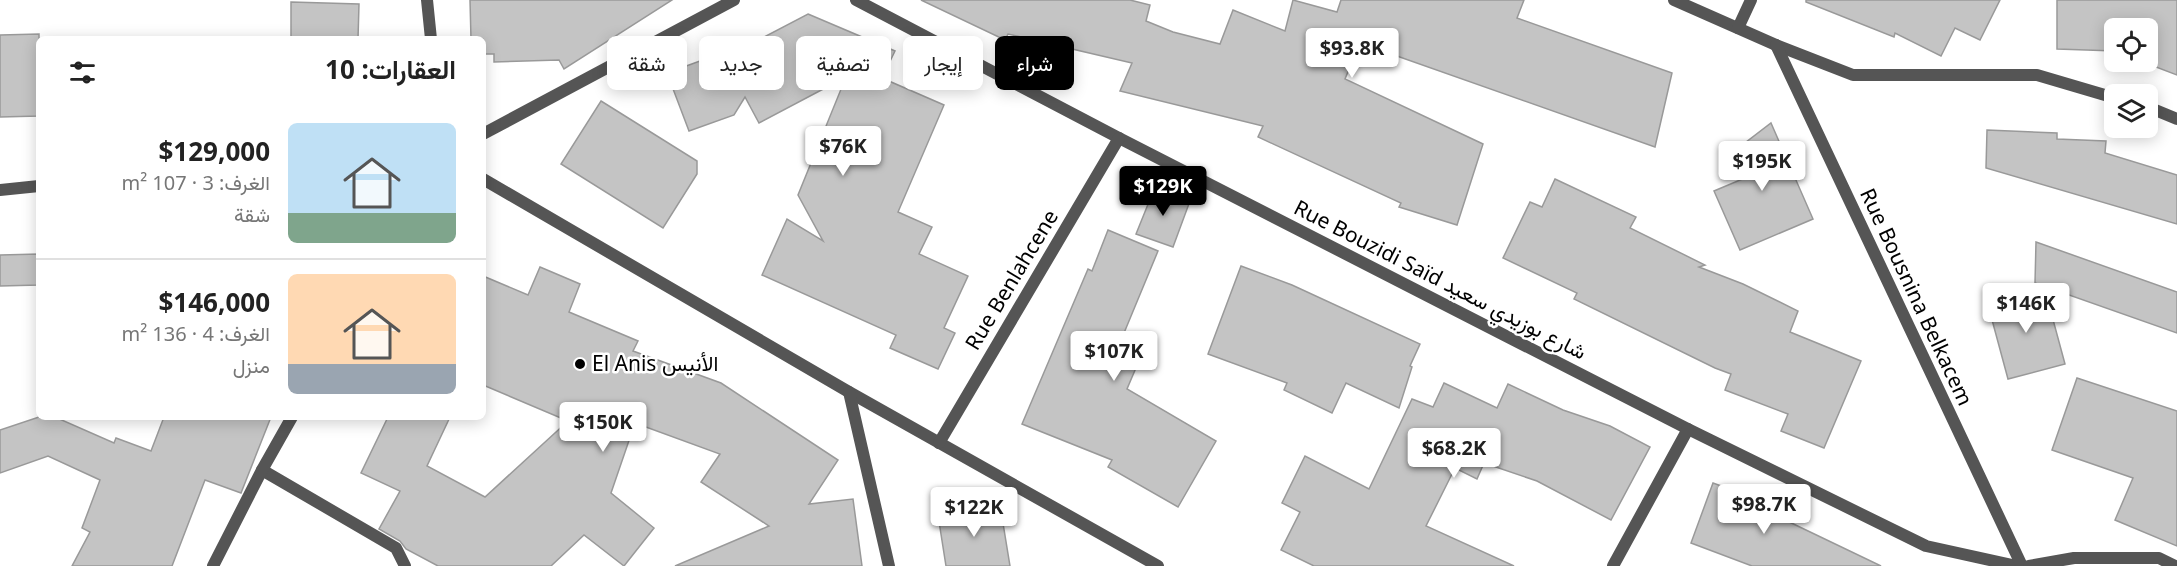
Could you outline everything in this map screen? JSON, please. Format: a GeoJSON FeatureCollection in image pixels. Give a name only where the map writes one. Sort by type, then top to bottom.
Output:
{"type":"FeatureCollection","features":[{"type":"Feature","properties":{"kind":"street"},"geometry":{"type":"LineString","coordinates":[[427,0],[430,36]]}},
{"type":"Feature","properties":{"kind":"street"},"geometry":{"type":"LineString","coordinates":[[486,132],[735,0]]}},
{"type":"Feature","properties":{"kind":"street","name":"Rue Bouzidi Saïd شارع بوزيدي سعيد"},"geometry":{"type":"LineString","coordinates":[[856,0],[1119,138],[1688,429],[1926,546],[2017,566]]}},
{"type":"Feature","properties":{"kind":"street"},"geometry":{"type":"LineString","coordinates":[[1674,0],[1776,45],[1853,75],[2037,75],[2104,95]]}},
{"type":"Feature","properties":{"kind":"street"},"geometry":{"type":"LineString","coordinates":[[1738,28],[1751,0]]}},
{"type":"Feature","properties":{"kind":"street","name":"Rue Bousnina Belkacem"},"geometry":{"type":"LineString","coordinates":[[1776,45],[2022,566]]}},
{"type":"Feature","properties":{"kind":"street"},"geometry":{"type":"LineString","coordinates":[[2158,111],[2177,119]]}},
{"type":"Feature","properties":{"kind":"street","name":"Rue Benlahcene"},"geometry":{"type":"LineString","coordinates":[[939,443],[1119,138]]}},
{"type":"Feature","properties":{"kind":"street"},"geometry":{"type":"LineString","coordinates":[[486,181],[849,392],[1158,566]]}},
{"type":"Feature","properties":{"kind":"street"},"geometry":{"type":"LineString","coordinates":[[0,190],[36,186]]}},
{"type":"Feature","properties":{"kind":"street"},"geometry":{"type":"LineString","coordinates":[[849,392],[889,566]]}},
{"type":"Feature","properties":{"kind":"street"},"geometry":{"type":"LineString","coordinates":[[213,566],[261,470],[290,420]]}},
{"type":"Feature","properties":{"kind":"street"},"geometry":{"type":"LineString","coordinates":[[1613,566],[1688,429]]}},
{"type":"Feature","properties":{"kind":"street"},"geometry":{"type":"LineString","coordinates":[[261,470],[396,548],[405,566]]}},
{"type":"Feature","properties":{"kind":"street"},"geometry":{"type":"LineString","coordinates":[[2029,566],[2074,558],[2159,558],[2175,566]]}},
{"type":"Feature","properties":{"kind":"building"},"geometry":{"type":"Polygon","coordinates":[[[470,0],[672,0],[616,36],[607,36],[607,42],[564,69],[559,60],[494,62],[494,54],[486,54],[486,36],[471,36],[470,0]]]}},
{"type":"Feature","properties":{"kind":"building"},"geometry":{"type":"Polygon","coordinates":[[[921,0],[1130,0],[1150,5],[1146,21],[1173,32],[1220,44],[1233,10],[1285,31],[1293,0],[1337,12],[1341,0],[1524,0],[1517,18],[1672,73],[1655,147],[1360,43],[1345,79],[1483,144],[1457,225],[1399,207],[1401,203],[1258,137],[1263,126],[1120,91],[1132,63],[1074,49],[1074,36],[1008,34],[997,36],[921,0]]]}},
{"type":"Feature","properties":{"kind":"building"},"geometry":{"type":"Polygon","coordinates":[[[1806,0],[2000,0],[1980,40],[1955,28],[1941,56],[1895,33],[1894,37],[1806,2],[1806,0]]]}},
{"type":"Feature","properties":{"kind":"building"},"geometry":{"type":"Polygon","coordinates":[[[2057,0],[2177,0],[2177,75],[2158,68],[2158,18],[2104,18],[2104,51],[2057,49],[2057,0]]]}},
{"type":"Feature","properties":{"kind":"building"},"geometry":{"type":"Polygon","coordinates":[[[291,2],[359,4],[358,36],[291,36],[291,2]]]}},
{"type":"Feature","properties":{"kind":"building"},"geometry":{"type":"Polygon","coordinates":[[[808,14],[860,36],[796,36],[796,90],[821,90],[759,123],[745,97],[734,115],[689,131],[673,90],[687,90],[687,66],[699,61],[699,90],[784,90],[784,36],[766,36],[808,14]]]}},
{"type":"Feature","properties":{"kind":"building"},"geometry":{"type":"Polygon","coordinates":[[[39,34],[36,36],[36,116],[0,117],[0,35],[39,34]]]}},
{"type":"Feature","properties":{"kind":"building"},"geometry":{"type":"Polygon","coordinates":[[[891,82],[903,87],[903,90],[910,90],[944,105],[898,212],[932,227],[919,254],[968,276],[944,328],[955,333],[938,369],[890,348],[896,335],[762,275],[787,219],[823,241],[798,195],[841,90],[891,90],[891,82]]]}},
{"type":"Feature","properties":{"kind":"building"},"geometry":{"type":"Polygon","coordinates":[[[601,101],[697,161],[697,174],[663,228],[561,164],[601,101]]]}},
{"type":"Feature","properties":{"kind":"building"},"geometry":{"type":"Polygon","coordinates":[[[1771,123],[1813,219],[1740,250],[1714,191],[1745,178],[1728,156],[1771,123]]]}},
{"type":"Feature","properties":{"kind":"building"},"geometry":{"type":"Polygon","coordinates":[[[1987,130],[2057,133],[2057,139],[2106,141],[2105,153],[2177,175],[2177,224],[1986,168],[1987,130]]]}},
{"type":"Feature","properties":{"kind":"building"},"geometry":{"type":"Polygon","coordinates":[[[1555,179],[1636,217],[1630,228],[1705,265],[1699,267],[1743,284],[1798,311],[1790,332],[1861,361],[1824,448],[1781,431],[1788,414],[1725,390],[1731,374],[1574,299],[1577,293],[1503,258],[1530,202],[1542,207],[1555,179]]]}},
{"type":"Feature","properties":{"kind":"building"},"geometry":{"type":"Polygon","coordinates":[[[1155,187],[1190,201],[1173,247],[1136,234],[1155,187]]]}},
{"type":"Feature","properties":{"kind":"building"},"geometry":{"type":"Polygon","coordinates":[[[1108,230],[1158,251],[1124,333],[1147,342],[1127,389],[1216,441],[1178,507],[1108,467],[1112,460],[1022,424],[1088,269],[1092,271],[1108,230]]]}},
{"type":"Feature","properties":{"kind":"building"},"geometry":{"type":"Polygon","coordinates":[[[2036,242],[2177,292],[2177,333],[2035,283],[2036,242]]]}},
{"type":"Feature","properties":{"kind":"building"},"geometry":{"type":"Polygon","coordinates":[[[36,254],[36,285],[0,286],[0,255],[36,254]]]}},
{"type":"Feature","properties":{"kind":"building"},"geometry":{"type":"Polygon","coordinates":[[[1241,266],[1292,285],[1420,344],[1410,366],[1412,367],[1399,408],[1346,383],[1332,413],[1284,390],[1287,383],[1208,354],[1241,266]]]}},
{"type":"Feature","properties":{"kind":"building"},"geometry":{"type":"Polygon","coordinates":[[[540,267],[580,284],[569,312],[638,341],[633,351],[721,383],[838,460],[809,504],[853,499],[862,566],[675,566],[769,526],[701,482],[720,454],[635,423],[611,493],[654,528],[624,566],[584,535],[551,566],[438,566],[406,549],[400,541],[379,529],[400,491],[361,473],[387,420],[449,420],[427,466],[485,497],[568,421],[486,386],[486,277],[528,295],[540,267]]]}},
{"type":"Feature","properties":{"kind":"building"},"geometry":{"type":"Polygon","coordinates":[[[2045,290],[2065,364],[2008,379],[1988,305],[2045,290]]]}},
{"type":"Feature","properties":{"kind":"building"},"geometry":{"type":"Polygon","coordinates":[[[2077,378],[2177,411],[2177,546],[2115,520],[2133,478],[2052,450],[2077,378]]]}},
{"type":"Feature","properties":{"kind":"building"},"geometry":{"type":"Polygon","coordinates":[[[1444,383],[1497,408],[1508,384],[1563,410],[1610,426],[1650,447],[1611,520],[1537,481],[1484,463],[1477,479],[1455,468],[1426,526],[1514,566],[1314,566],[1281,550],[1300,512],[1282,503],[1305,456],[1369,489],[1412,399],[1433,407],[1444,383]]]}},
{"type":"Feature","properties":{"kind":"building"},"geometry":{"type":"Polygon","coordinates":[[[36,418],[36,420],[62,420],[114,443],[116,438],[151,451],[163,420],[270,420],[241,493],[205,480],[172,566],[72,566],[90,532],[82,528],[100,480],[48,456],[0,473],[0,430],[36,418]]]}},
{"type":"Feature","properties":{"kind":"building"},"geometry":{"type":"Polygon","coordinates":[[[1713,483],[1784,509],[1781,518],[1881,566],[1752,566],[1691,543],[1713,483]]]}},
{"type":"Feature","properties":{"kind":"building"},"geometry":{"type":"Polygon","coordinates":[[[1000,505],[1010,566],[946,566],[938,515],[1000,505]]]}},
{"type":"Feature","properties":{"kind":"place","name":"El Anis الأنيس"},"geometry":{"type":"Point","coordinates":[580,364]}}]}
